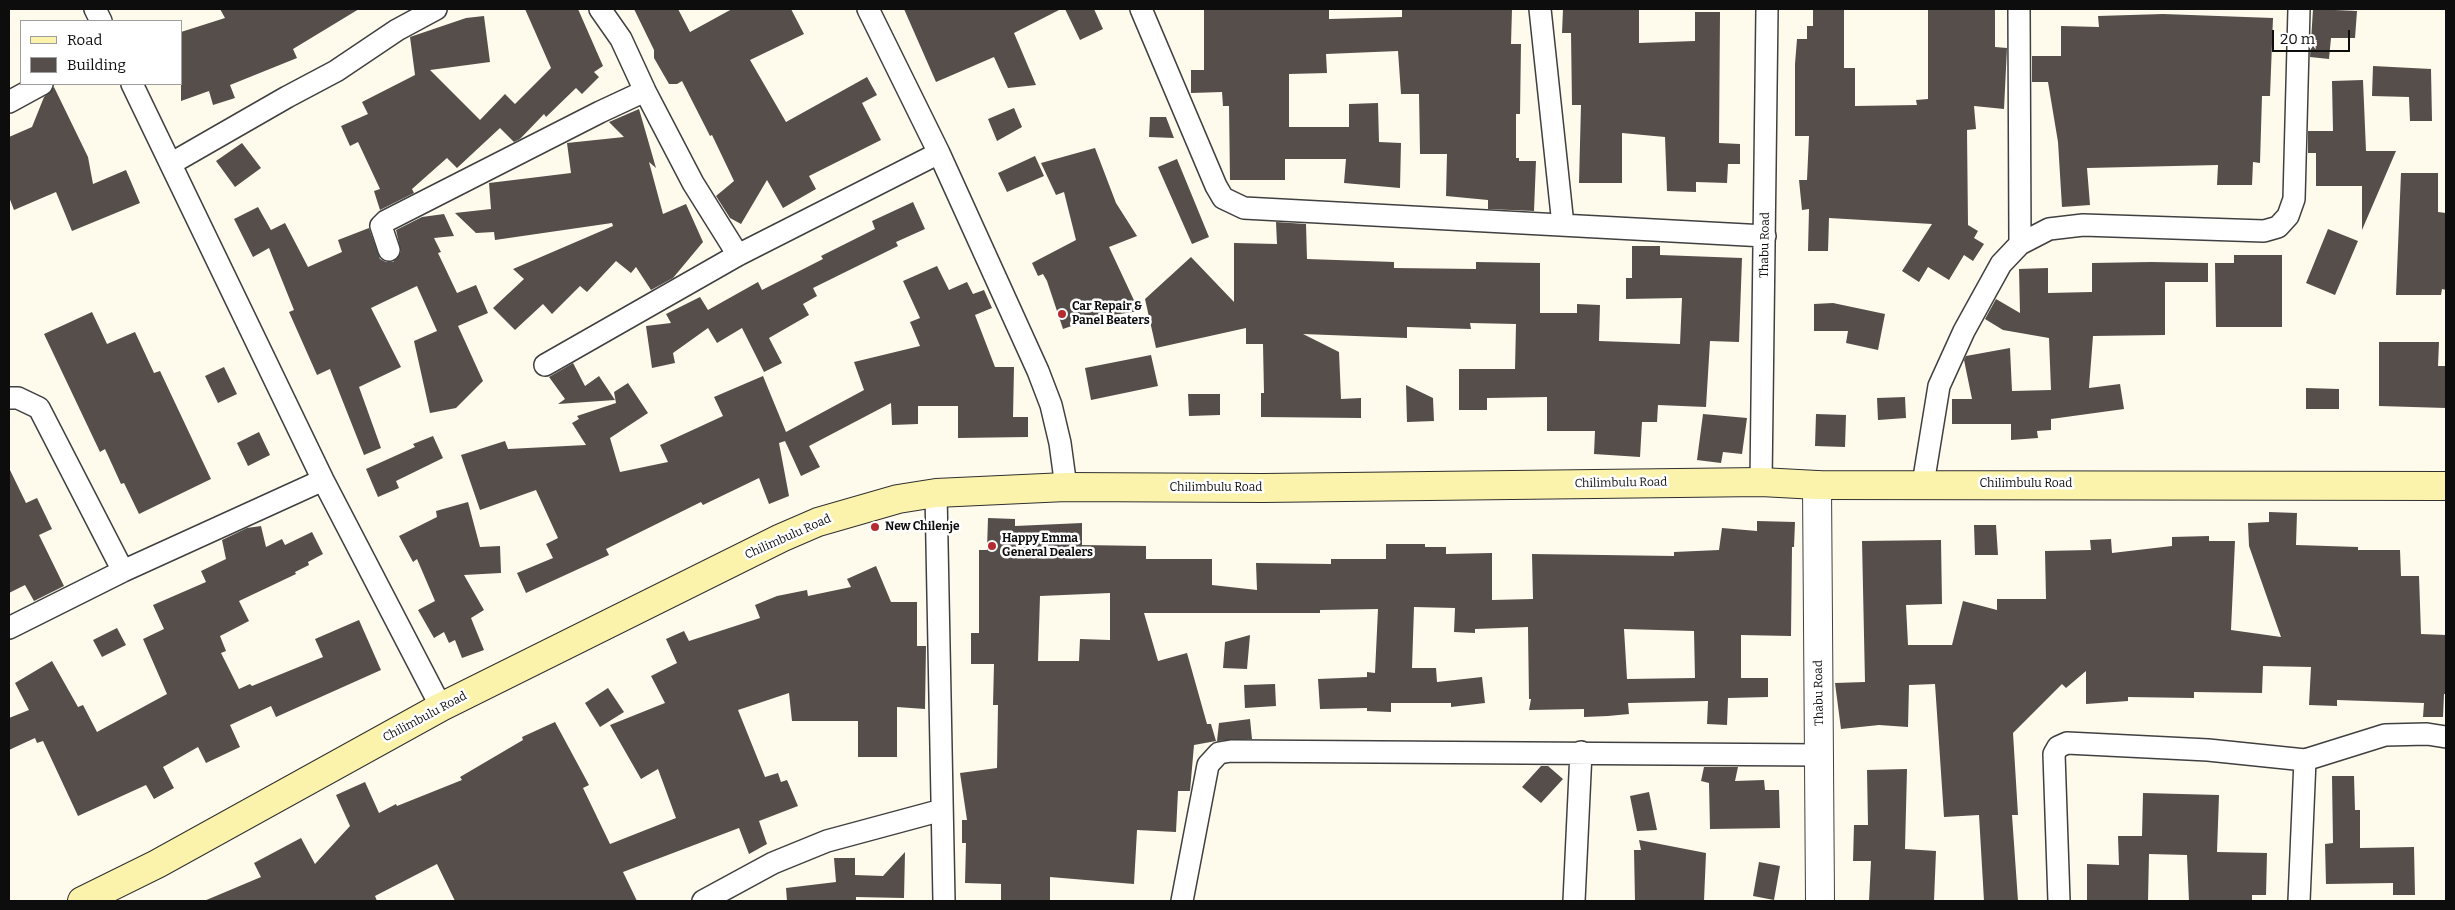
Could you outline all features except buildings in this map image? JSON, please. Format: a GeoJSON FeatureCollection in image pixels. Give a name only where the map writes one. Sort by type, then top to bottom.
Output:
{"type":"FeatureCollection","features":[{"type":"Feature","properties":{"kind":"main road","name":"Chilimbulu Road"},"geometry":{"type":"LineString","coordinates":[[82,901],[157,864],[441,707],[818,522],[898,499],[936,493],[1066,487],[1264,488],[1761,482],[1817,485],[2446,486]]}},
{"type":"Feature","properties":{"kind":"street"},"geometry":{"type":"LineString","coordinates":[[172,163],[287,96],[336,71],[397,30],[436,9]]}},
{"type":"Feature","properties":{"kind":"street"},"geometry":{"type":"LineString","coordinates":[[600,9],[622,39],[645,91],[693,182],[738,255]]}},
{"type":"Feature","properties":{"kind":"street"},"geometry":{"type":"LineString","coordinates":[[868,9],[939,153],[1038,371],[1051,405],[1060,443],[1066,487]]}},
{"type":"Feature","properties":{"kind":"street"},"geometry":{"type":"LineString","coordinates":[[1141,9],[1216,186],[1224,198],[1234,204],[1257,210],[1765,236]]}},
{"type":"Feature","properties":{"kind":"street"},"geometry":{"type":"LineString","coordinates":[[1540,9],[1563,225]]}},
{"type":"Feature","properties":{"kind":"street","name":"Thabu Road"},"geometry":{"type":"LineString","coordinates":[[1761,482],[1767,9]]}},
{"type":"Feature","properties":{"kind":"street"},"geometry":{"type":"LineString","coordinates":[[2020,9],[2020,244]]}},
{"type":"Feature","properties":{"kind":"street"},"geometry":{"type":"LineString","coordinates":[[1923,484],[1939,386],[1964,331],[2001,264],[2020,244],[2049,229],[2083,226],[2264,231],[2278,227],[2288,216],[2294,199],[2299,9]]}},
{"type":"Feature","properties":{"kind":"street"},"geometry":{"type":"LineString","coordinates":[[9,102],[40,85]]}},
{"type":"Feature","properties":{"kind":"street"},"geometry":{"type":"LineString","coordinates":[[133,85],[172,163],[323,480],[441,707]]}},
{"type":"Feature","properties":{"kind":"street"},"geometry":{"type":"LineString","coordinates":[[389,250],[381,226],[386,221],[591,116],[645,91]]}},
{"type":"Feature","properties":{"kind":"street"},"geometry":{"type":"LineString","coordinates":[[545,365],[738,255],[939,153]]}},
{"type":"Feature","properties":{"kind":"street"},"geometry":{"type":"LineString","coordinates":[[9,398],[18,398],[39,408],[123,571]]}},
{"type":"Feature","properties":{"kind":"street"},"geometry":{"type":"LineString","coordinates":[[9,628],[123,571],[323,480]]}},
{"type":"Feature","properties":{"kind":"street","name":"Thabu Road"},"geometry":{"type":"LineString","coordinates":[[1817,485],[1820,901]]}},
{"type":"Feature","properties":{"kind":"street"},"geometry":{"type":"LineString","coordinates":[[936,493],[944,901]]}},
{"type":"Feature","properties":{"kind":"street"},"geometry":{"type":"LineString","coordinates":[[2059,901],[2054,754],[2058,747],[2067,743],[2208,750],[2305,760],[2385,735],[2427,734],[2446,737]]}},
{"type":"Feature","properties":{"kind":"street"},"geometry":{"type":"LineString","coordinates":[[1182,901],[1208,765],[1219,753],[1231,751],[1581,752],[1819,755]]}},
{"type":"Feature","properties":{"kind":"street"},"geometry":{"type":"LineString","coordinates":[[1574,901],[1581,752]]}},
{"type":"Feature","properties":{"kind":"street"},"geometry":{"type":"LineString","coordinates":[[2299,901],[2305,760]]}},
{"type":"Feature","properties":{"kind":"street"},"geometry":{"type":"LineString","coordinates":[[706,901],[773,863],[827,841],[942,810]]}},
{"type":"Feature","properties":{"kind":"place","name":"Car Repair & Panel Beaters"},"geometry":{"type":"Point","coordinates":[1062,314]}},
{"type":"Feature","properties":{"kind":"place","name":"New Chilenje"},"geometry":{"type":"Point","coordinates":[875,527]}},
{"type":"Feature","properties":{"kind":"place","name":"Happy Emma General Dealers"},"geometry":{"type":"Point","coordinates":[992,546]}}]}
